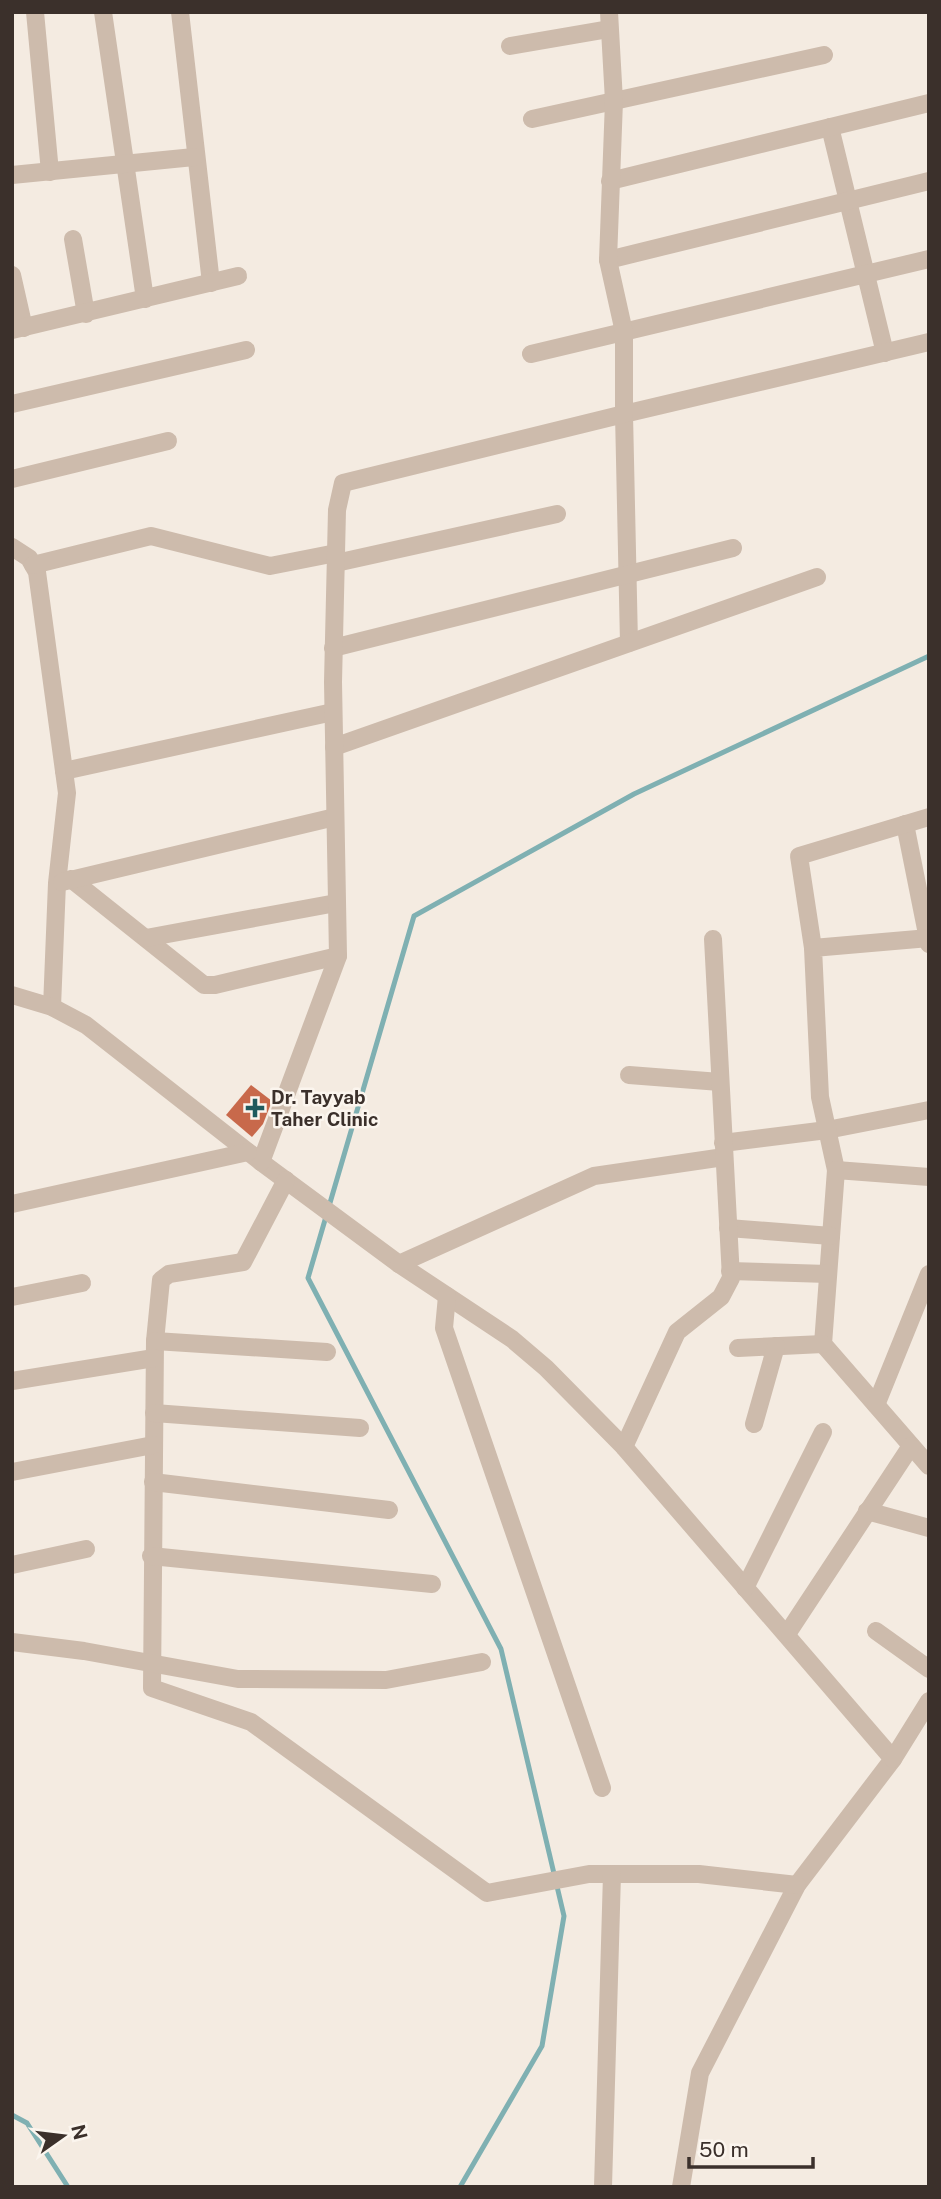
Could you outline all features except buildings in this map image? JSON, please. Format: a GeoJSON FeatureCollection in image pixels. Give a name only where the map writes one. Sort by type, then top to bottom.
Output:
{"type":"FeatureCollection","features":[{"type":"Feature","properties":{"kind":"street"},"geometry":{"type":"LineString","coordinates":[[35,12],[50,172]]}},
{"type":"Feature","properties":{"kind":"street"},"geometry":{"type":"LineString","coordinates":[[103,12],[145,299]]}},
{"type":"Feature","properties":{"kind":"street"},"geometry":{"type":"LineString","coordinates":[[180,12],[194,157],[211,283]]}},
{"type":"Feature","properties":{"kind":"street"},"geometry":{"type":"LineString","coordinates":[[510,46],[609,20],[614,101],[607,260],[624,332],[629,643]]}},
{"type":"Feature","properties":{"kind":"street"},"geometry":{"type":"LineString","coordinates":[[532,119],[824,55]]}},
{"type":"Feature","properties":{"kind":"street"},"geometry":{"type":"LineString","coordinates":[[610,181],[929,103]]}},
{"type":"Feature","properties":{"kind":"street"},"geometry":{"type":"LineString","coordinates":[[830,127],[885,353]]}},
{"type":"Feature","properties":{"kind":"street"},"geometry":{"type":"LineString","coordinates":[[12,176],[194,157]]}},
{"type":"Feature","properties":{"kind":"street"},"geometry":{"type":"LineString","coordinates":[[607,260],[929,181]]}},
{"type":"Feature","properties":{"kind":"street"},"geometry":{"type":"LineString","coordinates":[[73,239],[86,314]]}},
{"type":"Feature","properties":{"kind":"street"},"geometry":{"type":"LineString","coordinates":[[531,354],[929,259]]}},
{"type":"Feature","properties":{"kind":"street"},"geometry":{"type":"LineString","coordinates":[[12,275],[18,329],[238,276]]}},
{"type":"Feature","properties":{"kind":"street"},"geometry":{"type":"LineString","coordinates":[[254,1157],[338,956],[333,712],[338,492],[343,483],[929,342]]}},
{"type":"Feature","properties":{"kind":"street"},"geometry":{"type":"LineString","coordinates":[[12,404],[246,350]]}},
{"type":"Feature","properties":{"kind":"street"},"geometry":{"type":"LineString","coordinates":[[12,479],[168,440]]}},
{"type":"Feature","properties":{"kind":"street"},"geometry":{"type":"LineString","coordinates":[[33,565],[151,536],[270,566],[336,558],[557,514]]}},
{"type":"Feature","properties":{"kind":"street"},"geometry":{"type":"LineString","coordinates":[[12,547],[29,558],[37,572],[67,793],[64,881],[52,1007]]}},
{"type":"Feature","properties":{"kind":"street"},"geometry":{"type":"LineString","coordinates":[[334,648],[733,548]]}},
{"type":"Feature","properties":{"kind":"street"},"geometry":{"type":"LineString","coordinates":[[334,747],[817,577]]}},
{"type":"Feature","properties":{"kind":"street"},"geometry":{"type":"LineString","coordinates":[[64,771],[333,712]]}},
{"type":"Feature","properties":{"kind":"street"},"geometry":{"type":"LineString","coordinates":[[64,881],[335,817]]}},
{"type":"Feature","properties":{"kind":"street"},"geometry":{"type":"LineString","coordinates":[[929,817],[799,856],[813,948],[821,1097],[836,1170],[823,1344],[929,1466]]}},
{"type":"Feature","properties":{"kind":"street"},"geometry":{"type":"LineString","coordinates":[[813,948],[928,940],[905,824]]}},
{"type":"Feature","properties":{"kind":"street"},"geometry":{"type":"LineString","coordinates":[[64,881],[204,985],[210,986],[338,956]]}},
{"type":"Feature","properties":{"kind":"street"},"geometry":{"type":"LineString","coordinates":[[145,939],[337,903]]}},
{"type":"Feature","properties":{"kind":"street"},"geometry":{"type":"LineString","coordinates":[[624,1447],[677,1332],[728,1289],[730,1271],[713,939]]}},
{"type":"Feature","properties":{"kind":"street"},"geometry":{"type":"LineString","coordinates":[[12,995],[52,1007],[86,1025],[254,1157],[399,1264],[512,1339],[538,1360],[624,1447],[893,1759]]}},
{"type":"Feature","properties":{"kind":"street"},"geometry":{"type":"LineString","coordinates":[[629,1075],[720,1082]]}},
{"type":"Feature","properties":{"kind":"street"},"geometry":{"type":"LineString","coordinates":[[399,1264],[594,1176],[929,1110]]}},
{"type":"Feature","properties":{"kind":"street"},"geometry":{"type":"LineString","coordinates":[[12,1204],[254,1157]]}},
{"type":"Feature","properties":{"kind":"street"},"geometry":{"type":"LineString","coordinates":[[836,1170],[929,1177]]}},
{"type":"Feature","properties":{"kind":"street"},"geometry":{"type":"LineString","coordinates":[[286,1180],[243,1262],[163,1277],[155,1350],[153,1413],[151,1685],[155,1690],[251,1722],[482,1891],[501,1893],[589,1874],[699,1874],[797,1885]]}},
{"type":"Feature","properties":{"kind":"street"},"geometry":{"type":"LineString","coordinates":[[728,1228],[831,1236]]}},
{"type":"Feature","properties":{"kind":"street"},"geometry":{"type":"LineString","coordinates":[[730,1271],[828,1274]]}},
{"type":"Feature","properties":{"kind":"street"},"geometry":{"type":"LineString","coordinates":[[876,1405],[929,1274]]}},
{"type":"Feature","properties":{"kind":"street"},"geometry":{"type":"LineString","coordinates":[[12,1297],[82,1283]]}},
{"type":"Feature","properties":{"kind":"street"},"geometry":{"type":"LineString","coordinates":[[447,1296],[444,1328],[602,1788]]}},
{"type":"Feature","properties":{"kind":"street"},"geometry":{"type":"LineString","coordinates":[[738,1348],[823,1344]]}},
{"type":"Feature","properties":{"kind":"street"},"geometry":{"type":"LineString","coordinates":[[754,1424],[776,1346]]}},
{"type":"Feature","properties":{"kind":"street"},"geometry":{"type":"LineString","coordinates":[[12,1381],[155,1350],[327,1352]]}},
{"type":"Feature","properties":{"kind":"street"},"geometry":{"type":"LineString","coordinates":[[153,1413],[360,1428]]}},
{"type":"Feature","properties":{"kind":"street"},"geometry":{"type":"LineString","coordinates":[[745,1588],[823,1433]]}},
{"type":"Feature","properties":{"kind":"street"},"geometry":{"type":"LineString","coordinates":[[12,1472],[153,1445]]}},
{"type":"Feature","properties":{"kind":"street"},"geometry":{"type":"LineString","coordinates":[[787,1634],[911,1446]]}},
{"type":"Feature","properties":{"kind":"street"},"geometry":{"type":"LineString","coordinates":[[153,1482],[389,1510]]}},
{"type":"Feature","properties":{"kind":"street"},"geometry":{"type":"LineString","coordinates":[[867,1511],[929,1528]]}},
{"type":"Feature","properties":{"kind":"street"},"geometry":{"type":"LineString","coordinates":[[12,1565],[86,1549]]}},
{"type":"Feature","properties":{"kind":"street"},"geometry":{"type":"LineString","coordinates":[[151,1556],[432,1584]]}},
{"type":"Feature","properties":{"kind":"street"},"geometry":{"type":"LineString","coordinates":[[876,1631],[929,1669]]}},
{"type":"Feature","properties":{"kind":"street"},"geometry":{"type":"LineString","coordinates":[[12,1642],[239,1679],[386,1680],[482,1662]]}},
{"type":"Feature","properties":{"kind":"street"},"geometry":{"type":"LineString","coordinates":[[681,2187],[699,2073],[797,1885],[893,1759],[929,1701]]}},
{"type":"Feature","properties":{"kind":"street"},"geometry":{"type":"LineString","coordinates":[[603,2187],[612,1874]]}},
{"type":"Feature","properties":{"kind":"waterway"},"geometry":{"type":"LineString","coordinates":[[460,2187],[542,2046],[564,1916],[501,1649],[308,1278],[414,916],[634,794],[929,656]]}},
{"type":"Feature","properties":{"kind":"waterway"},"geometry":{"type":"LineString","coordinates":[[12,2115],[27,2123],[68,2187]]}},
{"type":"Feature","properties":{"kind":"place","name":"Dr. Tayyab Taher Clinic"},"geometry":{"type":"Point","coordinates":[255,1108]}}]}
